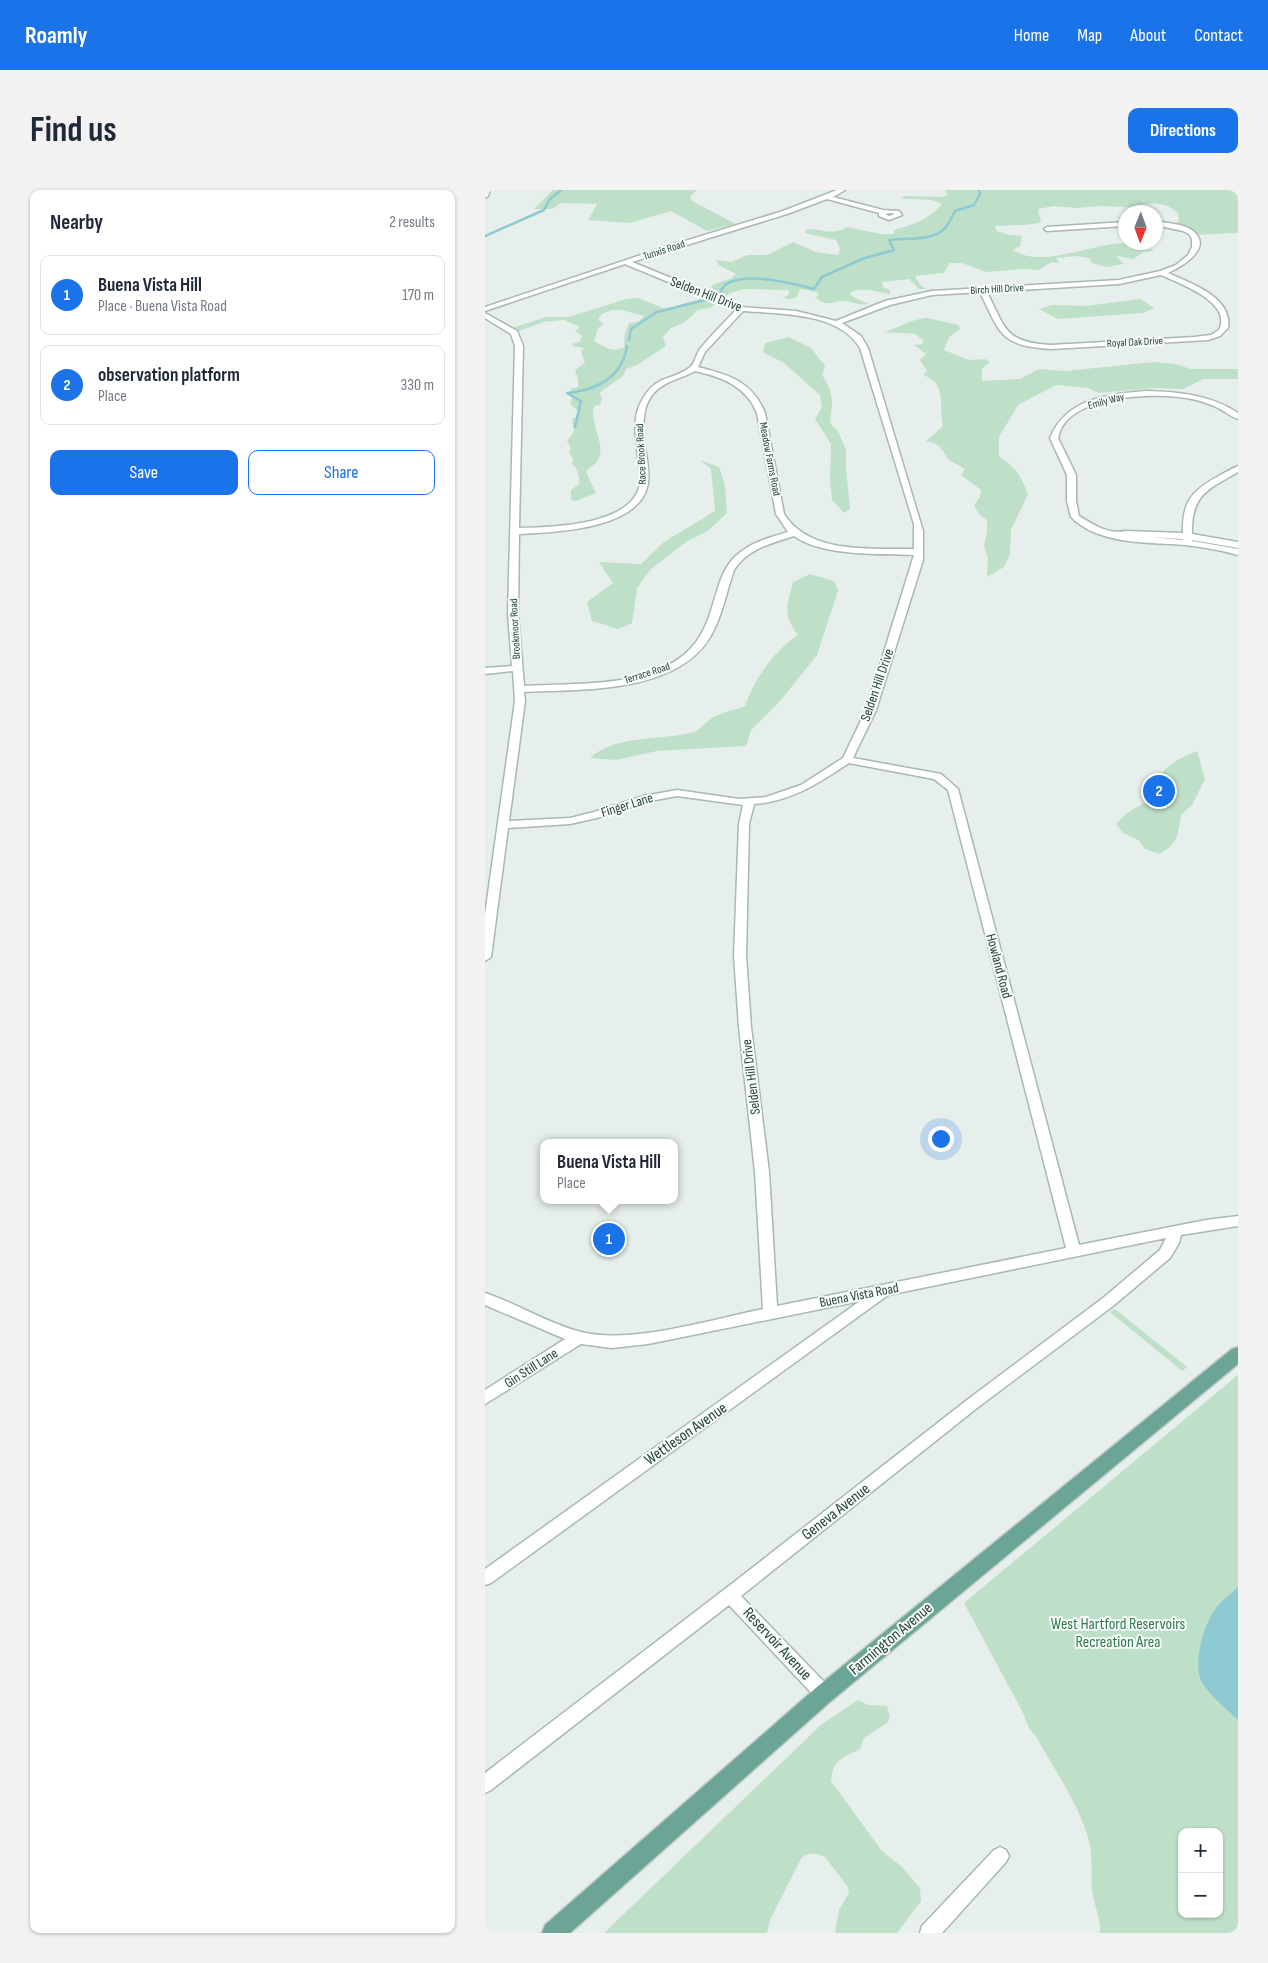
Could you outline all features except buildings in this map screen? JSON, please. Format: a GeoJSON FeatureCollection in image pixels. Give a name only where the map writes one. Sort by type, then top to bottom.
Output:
{"type":"FeatureCollection","features":[{"type":"Feature","properties":{"kind":"main road","name":"Farmington Avenue"},"geometry":{"type":"LineString","coordinates":[[553,1933],[824,1694],[1238,1354]]}},
{"type":"Feature","properties":{"kind":"street"},"geometry":{"type":"LineString","coordinates":[[485,196],[487,190]]}},
{"type":"Feature","properties":{"kind":"street","name":"Tunxis Road"},"geometry":{"type":"LineString","coordinates":[[485,309],[827,197],[842,190]]}},
{"type":"Feature","properties":{"kind":"street"},"geometry":{"type":"LineString","coordinates":[[827,197],[882,212]]}},
{"type":"Feature","properties":{"kind":"street"},"geometry":{"type":"LineString","coordinates":[[1047,229],[1118,224]]}},
{"type":"Feature","properties":{"kind":"street","name":"Birch Hill Drive"},"geometry":{"type":"LineString","coordinates":[[837,323],[912,296],[932,293],[1119,282],[1162,274],[1178,266],[1191,256],[1195,247],[1195,239],[1185,229],[1163,225]]}},
{"type":"Feature","properties":{"kind":"street","name":"Selden Hill Drive"},"geometry":{"type":"LineString","coordinates":[[626,262],[741,309],[802,314],[837,323],[858,338],[864,348],[918,524],[919,552],[871,710],[847,760]]}},
{"type":"Feature","properties":{"kind":"street","name":"Royal Oak Drive"},"geometry":{"type":"LineString","coordinates":[[982,290],[1003,334],[1015,341],[1030,345],[1058,346],[1194,339],[1209,337],[1222,331],[1225,325],[1225,316],[1215,301],[1200,291],[1162,274]]}},
{"type":"Feature","properties":{"kind":"street"},"geometry":{"type":"LineString","coordinates":[[694,368],[702,350],[741,309]]}},
{"type":"Feature","properties":{"kind":"street","name":"Brookmoor Road"},"geometry":{"type":"LineString","coordinates":[[485,315],[514,333],[519,346],[513,614],[520,689],[504,825],[485,957]]}},
{"type":"Feature","properties":{"kind":"street","name":"Race Brook Road"},"geometry":{"type":"LineString","coordinates":[[515,531],[585,525],[611,517],[631,505],[641,494],[644,484],[639,415],[643,402],[650,391],[659,384],[694,368]]}},
{"type":"Feature","properties":{"kind":"street","name":"Meadow Farms Road"},"geometry":{"type":"LineString","coordinates":[[694,368],[734,381],[747,389],[757,401],[761,413],[780,514],[785,525],[793,532]]}},
{"type":"Feature","properties":{"kind":"street","name":"Emily Way"},"geometry":{"type":"LineString","coordinates":[[1188,539],[1126,539],[1090,526],[1075,517],[1070,496],[1073,476],[1059,453],[1054,438],[1060,424],[1072,413],[1090,403],[1120,395],[1173,393],[1202,398],[1230,409],[1238,417]]}},
{"type":"Feature","properties":{"kind":"street"},"geometry":{"type":"LineString","coordinates":[[1188,539],[1187,517],[1198,492],[1215,480],[1238,469]]}},
{"type":"Feature","properties":{"kind":"street"},"geometry":{"type":"LineString","coordinates":[[793,532],[809,540],[837,547],[919,552]]}},
{"type":"Feature","properties":{"kind":"street","name":"Terrace Road"},"geometry":{"type":"LineString","coordinates":[[520,689],[620,682],[647,676],[676,664],[692,653],[705,638],[729,570],[735,561],[749,550],[793,532]]}},
{"type":"Feature","properties":{"kind":"street"},"geometry":{"type":"LineString","coordinates":[[1188,539],[1238,545]]}},
{"type":"Feature","properties":{"kind":"street"},"geometry":{"type":"LineString","coordinates":[[1188,539],[1238,552]]}},
{"type":"Feature","properties":{"kind":"street"},"geometry":{"type":"LineString","coordinates":[[485,670],[517,668]]}},
{"type":"Feature","properties":{"kind":"street"},"geometry":{"type":"LineString","coordinates":[[749,802],[799,790],[847,760]]}},
{"type":"Feature","properties":{"kind":"street","name":"Howland Road"},"geometry":{"type":"LineString","coordinates":[[847,760],[937,776],[953,789],[1073,1252]]}},
{"type":"Feature","properties":{"kind":"street","name":"Finger Lane"},"geometry":{"type":"LineString","coordinates":[[504,825],[570,821],[648,798],[672,794],[693,794],[749,802]]}},
{"type":"Feature","properties":{"kind":"street","name":"Selden Hill Drive"},"geometry":{"type":"LineString","coordinates":[[749,802],[744,824],[740,956],[745,1026],[762,1172],[770,1312]]}},
{"type":"Feature","properties":{"kind":"street","name":"Buena Vista Road"},"geometry":{"type":"LineString","coordinates":[[485,1299],[578,1338],[599,1341],[626,1341],[655,1337],[770,1312],[1175,1231],[1238,1221]]}},
{"type":"Feature","properties":{"kind":"street","name":"Geneva Avenue"},"geometry":{"type":"LineString","coordinates":[[485,1784],[979,1398],[1108,1302],[1165,1254],[1172,1243],[1175,1231]]}},
{"type":"Feature","properties":{"kind":"street","name":"Wettleson Avenue"},"geometry":{"type":"LineString","coordinates":[[485,1578],[886,1289]]}},
{"type":"Feature","properties":{"kind":"street","name":"Gin Still Lane"},"geometry":{"type":"LineString","coordinates":[[485,1398],[578,1338]]}},
{"type":"Feature","properties":{"kind":"street","name":"Reservoir Avenue"},"geometry":{"type":"LineString","coordinates":[[730,1594],[824,1694]]}},
{"type":"Feature","properties":{"kind":"street"},"geometry":{"type":"LineString","coordinates":[[929,1933],[1001,1856]]}},
{"type":"Feature","properties":{"kind":"green space"},"geometry":{"type":"Polygon","coordinates":[[[553,190],[697,190],[690,197],[692,201],[736,224],[707,231],[671,211],[630,223],[588,220],[597,204],[561,203],[552,209],[534,209],[553,190]]]}},
{"type":"Feature","properties":{"kind":"green space"},"geometry":{"type":"Polygon","coordinates":[[[944,190],[1238,190],[1238,233],[1193,235],[1174,225],[1179,221],[1178,213],[1168,206],[1154,203],[1077,208],[1054,206],[1038,209],[1041,222],[1026,225],[995,226],[997,231],[1009,235],[1022,236],[1020,246],[1013,250],[1029,256],[1047,257],[1118,244],[1118,250],[1154,251],[1144,252],[1133,259],[1116,256],[1124,264],[1106,267],[1092,263],[1089,258],[1076,256],[1056,258],[1059,263],[1052,262],[1038,270],[1023,269],[986,272],[962,263],[950,263],[944,273],[915,276],[920,285],[926,289],[919,289],[909,279],[882,282],[883,287],[890,290],[890,294],[865,290],[850,293],[853,297],[869,304],[841,301],[825,303],[815,297],[819,296],[817,292],[800,289],[797,297],[789,299],[783,298],[789,294],[789,290],[744,289],[730,293],[710,308],[697,310],[683,323],[671,328],[663,337],[666,346],[637,365],[626,369],[623,376],[599,393],[602,397],[600,405],[594,406],[593,413],[600,442],[600,455],[586,472],[596,493],[576,501],[571,500],[571,490],[579,484],[579,476],[572,464],[573,459],[569,452],[571,448],[567,441],[574,432],[572,419],[577,416],[578,411],[570,404],[572,399],[570,389],[578,387],[575,370],[585,363],[581,352],[584,348],[573,346],[572,344],[579,342],[582,336],[575,331],[580,327],[564,320],[543,322],[514,333],[509,329],[546,317],[569,317],[626,299],[638,298],[666,309],[709,296],[712,285],[732,278],[736,274],[719,265],[715,260],[732,262],[747,255],[767,255],[793,242],[816,252],[838,255],[840,249],[836,240],[805,233],[807,229],[832,232],[847,227],[881,234],[894,234],[894,230],[920,221],[932,214],[942,204],[928,200],[901,198],[904,196],[943,197],[948,195],[944,190]],[[612,310],[602,314],[598,319],[604,324],[598,328],[594,341],[616,350],[624,347],[625,333],[629,323],[639,321],[644,316],[622,310],[612,310]]]}},
{"type":"Feature","properties":{"kind":"green space"},"geometry":{"type":"Polygon","coordinates":[[[1141,299],[1154,308],[1143,313],[1058,319],[1039,309],[1053,305],[1085,306],[1141,299]]]}},
{"type":"Feature","properties":{"kind":"green space"},"geometry":{"type":"Polygon","coordinates":[[[927,318],[959,325],[960,329],[949,337],[944,350],[969,360],[985,359],[990,362],[982,369],[982,381],[1020,379],[1039,369],[1065,371],[1153,362],[1175,364],[1191,369],[1238,369],[1238,379],[1203,379],[1183,389],[1155,388],[1099,393],[1088,388],[1056,385],[1018,405],[999,437],[999,456],[1017,472],[1028,494],[1011,530],[1010,554],[1004,567],[987,577],[988,558],[984,546],[987,520],[979,514],[974,505],[980,497],[981,490],[961,475],[965,469],[949,460],[936,444],[926,441],[943,426],[939,389],[931,379],[923,375],[927,371],[920,360],[926,354],[914,345],[923,344],[923,340],[915,334],[885,332],[927,318]]]}},
{"type":"Feature","properties":{"kind":"green space"},"geometry":{"type":"Polygon","coordinates":[[[789,337],[811,348],[825,366],[822,375],[829,387],[832,398],[830,423],[838,431],[846,450],[850,509],[844,513],[832,500],[830,480],[831,444],[815,419],[822,407],[820,395],[784,363],[763,352],[765,343],[789,337]]]}},
{"type":"Feature","properties":{"kind":"green space"},"geometry":{"type":"Polygon","coordinates":[[[700,460],[719,467],[725,485],[727,513],[709,530],[686,542],[651,569],[637,588],[632,623],[618,629],[592,621],[587,602],[613,583],[599,562],[641,564],[664,542],[715,511],[711,469],[700,460]]]}},
{"type":"Feature","properties":{"kind":"green space"},"geometry":{"type":"Polygon","coordinates":[[[810,574],[834,581],[838,591],[817,655],[781,700],[751,730],[746,746],[657,751],[616,760],[590,758],[601,750],[613,745],[639,739],[694,732],[709,720],[745,706],[754,685],[766,666],[781,649],[798,635],[788,615],[788,604],[793,582],[810,574]]]}},
{"type":"Feature","properties":{"kind":"green space"},"geometry":{"type":"Polygon","coordinates":[[[1197,751],[1205,779],[1192,805],[1181,815],[1174,843],[1159,854],[1145,849],[1138,840],[1123,833],[1116,824],[1138,806],[1165,798],[1170,785],[1158,779],[1175,762],[1197,751]]]}},
{"type":"Feature","properties":{"kind":"green space"},"geometry":{"type":"Polygon","coordinates":[[[1115,1309],[1187,1367],[1182,1371],[1110,1312],[1115,1309]]]}},
{"type":"Feature","properties":{"kind":"green space","name":"West Hartford Reservoirs Recreation Area"},"geometry":{"type":"Polygon","coordinates":[[[1238,1375],[1238,1933],[1100,1933],[1092,1891],[1090,1847],[1085,1827],[1066,1788],[1037,1738],[1029,1728],[1022,1711],[964,1603],[1238,1375]]]}},
{"type":"Feature","properties":{"kind":"green space"},"geometry":{"type":"Polygon","coordinates":[[[858,1700],[868,1705],[887,1706],[890,1717],[888,1722],[864,1738],[860,1749],[840,1760],[834,1768],[831,1781],[882,1851],[902,1867],[920,1888],[921,1901],[897,1933],[835,1933],[839,1910],[849,1893],[848,1887],[825,1857],[808,1854],[802,1857],[770,1920],[767,1933],[604,1933],[822,1724],[858,1700]]]}},
{"type":"Feature","properties":{"kind":"water"},"geometry":{"type":"Polygon","coordinates":[[[1238,1587],[1238,1720],[1205,1687],[1201,1679],[1198,1659],[1203,1636],[1211,1616],[1218,1605],[1238,1587]]]}},
{"type":"Feature","properties":{"kind":"waterway"},"geometry":{"type":"LineString","coordinates":[[485,236],[544,210],[549,200],[561,190]]}},
{"type":"Feature","properties":{"kind":"waterway"},"geometry":{"type":"LineString","coordinates":[[718,294],[725,285],[744,279],[769,280],[814,289],[822,277],[862,259],[894,250],[889,240],[926,237],[939,233],[947,225],[955,211],[974,205],[980,194],[979,190]]}},
{"type":"Feature","properties":{"kind":"waterway"},"geometry":{"type":"LineString","coordinates":[[629,340],[631,329],[657,312],[705,300]]}},
{"type":"Feature","properties":{"kind":"waterway"},"geometry":{"type":"LineString","coordinates":[[575,427],[581,401],[567,393],[588,389],[606,380],[620,366],[627,346]]}},
{"type":"Feature","properties":{"kind":"place","name":"observation platform"},"geometry":{"type":"Point","coordinates":[1159,791]}},
{"type":"Feature","properties":{"kind":"place","name":"Buena Vista Hill"},"geometry":{"type":"Point","coordinates":[609,1239]}}]}
